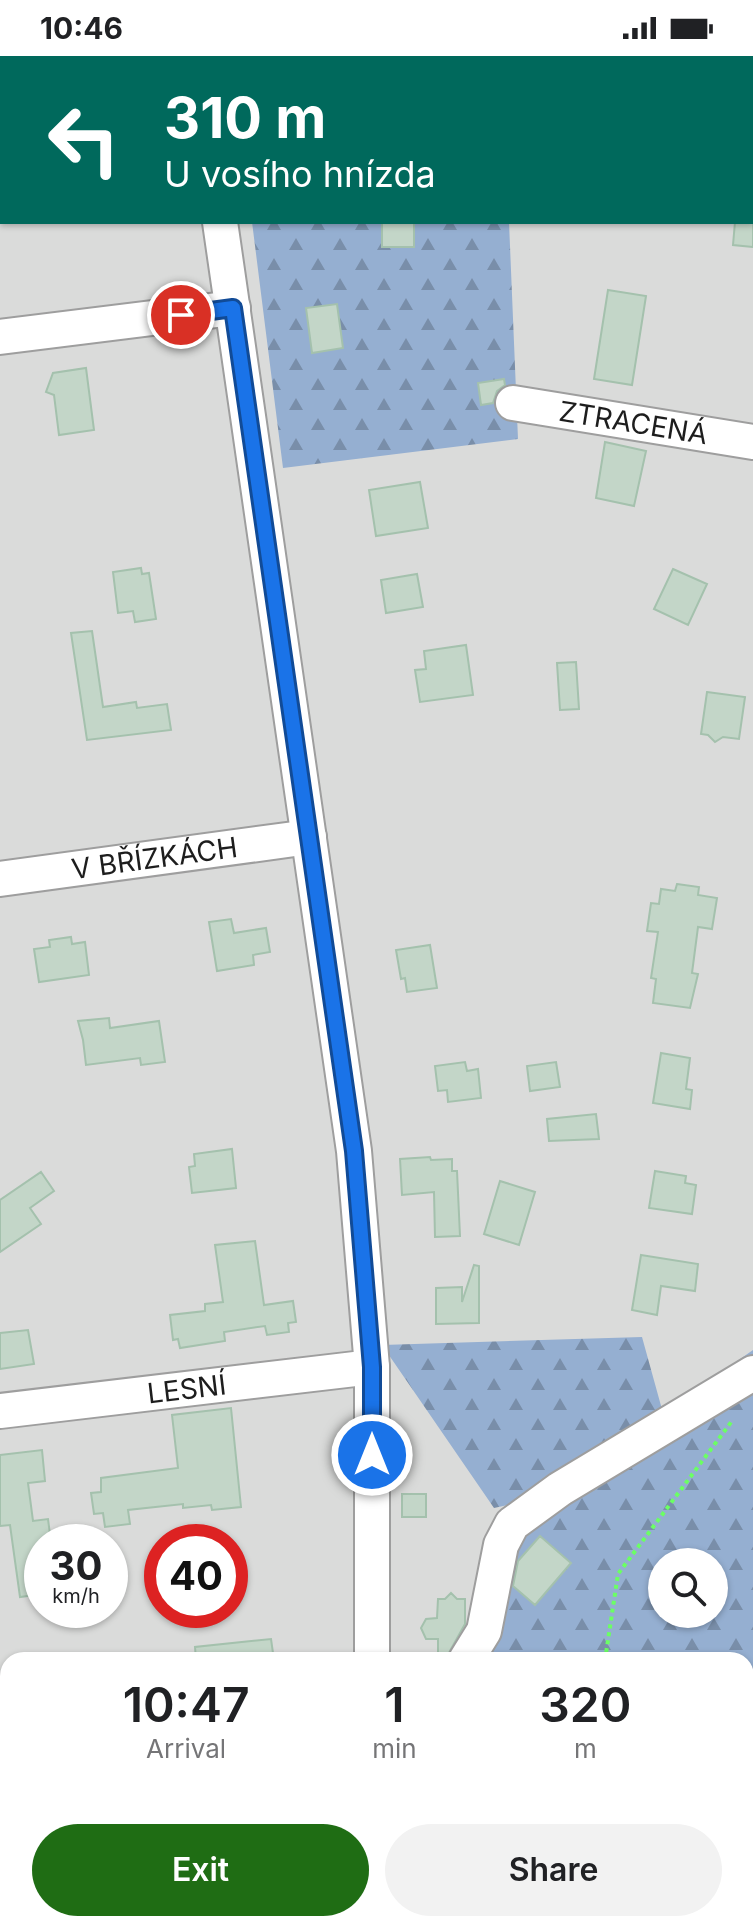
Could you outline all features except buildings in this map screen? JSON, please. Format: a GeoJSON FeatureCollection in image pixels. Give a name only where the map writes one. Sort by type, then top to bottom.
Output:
{"type":"FeatureCollection","features":[{"type":"Feature","properties":{"kind":"street"},"geometry":{"type":"LineString","coordinates":[[220,224],[354,1151],[372,1367],[372,1652]]}},
{"type":"Feature","properties":{"kind":"street"},"geometry":{"type":"LineString","coordinates":[[0,337],[233,308]]}},
{"type":"Feature","properties":{"kind":"street","name":"ZTRACENÁ"},"geometry":{"type":"LineString","coordinates":[[513,403],[753,442]]}},
{"type":"Feature","properties":{"kind":"street","name":"V BŘÍZKÁCH"},"geometry":{"type":"LineString","coordinates":[[0,879],[309,837]]}},
{"type":"Feature","properties":{"kind":"street","name":"LESNÍ"},"geometry":{"type":"LineString","coordinates":[[0,1411],[372,1367]]}},
{"type":"Feature","properties":{"kind":"street"},"geometry":{"type":"LineString","coordinates":[[471,1652],[484,1631],[501,1545],[512,1524],[560,1489],[753,1373]]}},
{"type":"Feature","properties":{"kind":"path"},"geometry":{"type":"LineString","coordinates":[[606,1652],[618,1574],[735,1418]]}},
{"type":"Feature","properties":{"kind":"shaded area"},"geometry":{"type":"Polygon","coordinates":[[[0,224],[753,224],[753,1353],[477,1652],[0,1652],[0,224]]]}},
{"type":"Feature","properties":{"kind":"green space"},"geometry":{"type":"Polygon","coordinates":[[[252,224],[509,224],[518,439],[283,468],[252,224]]]}},
{"type":"Feature","properties":{"kind":"green space"},"geometry":{"type":"Polygon","coordinates":[[[642,1337],[663,1413],[753,1350],[753,1652],[473,1652],[520,1529],[570,1491],[494,1508],[382,1345],[642,1337]]]}},
{"type":"Feature","properties":{"kind":"route"},"geometry":{"type":"LineString","coordinates":[[181,315],[233,308],[354,1151],[372,1367],[372,1455]]}}]}
